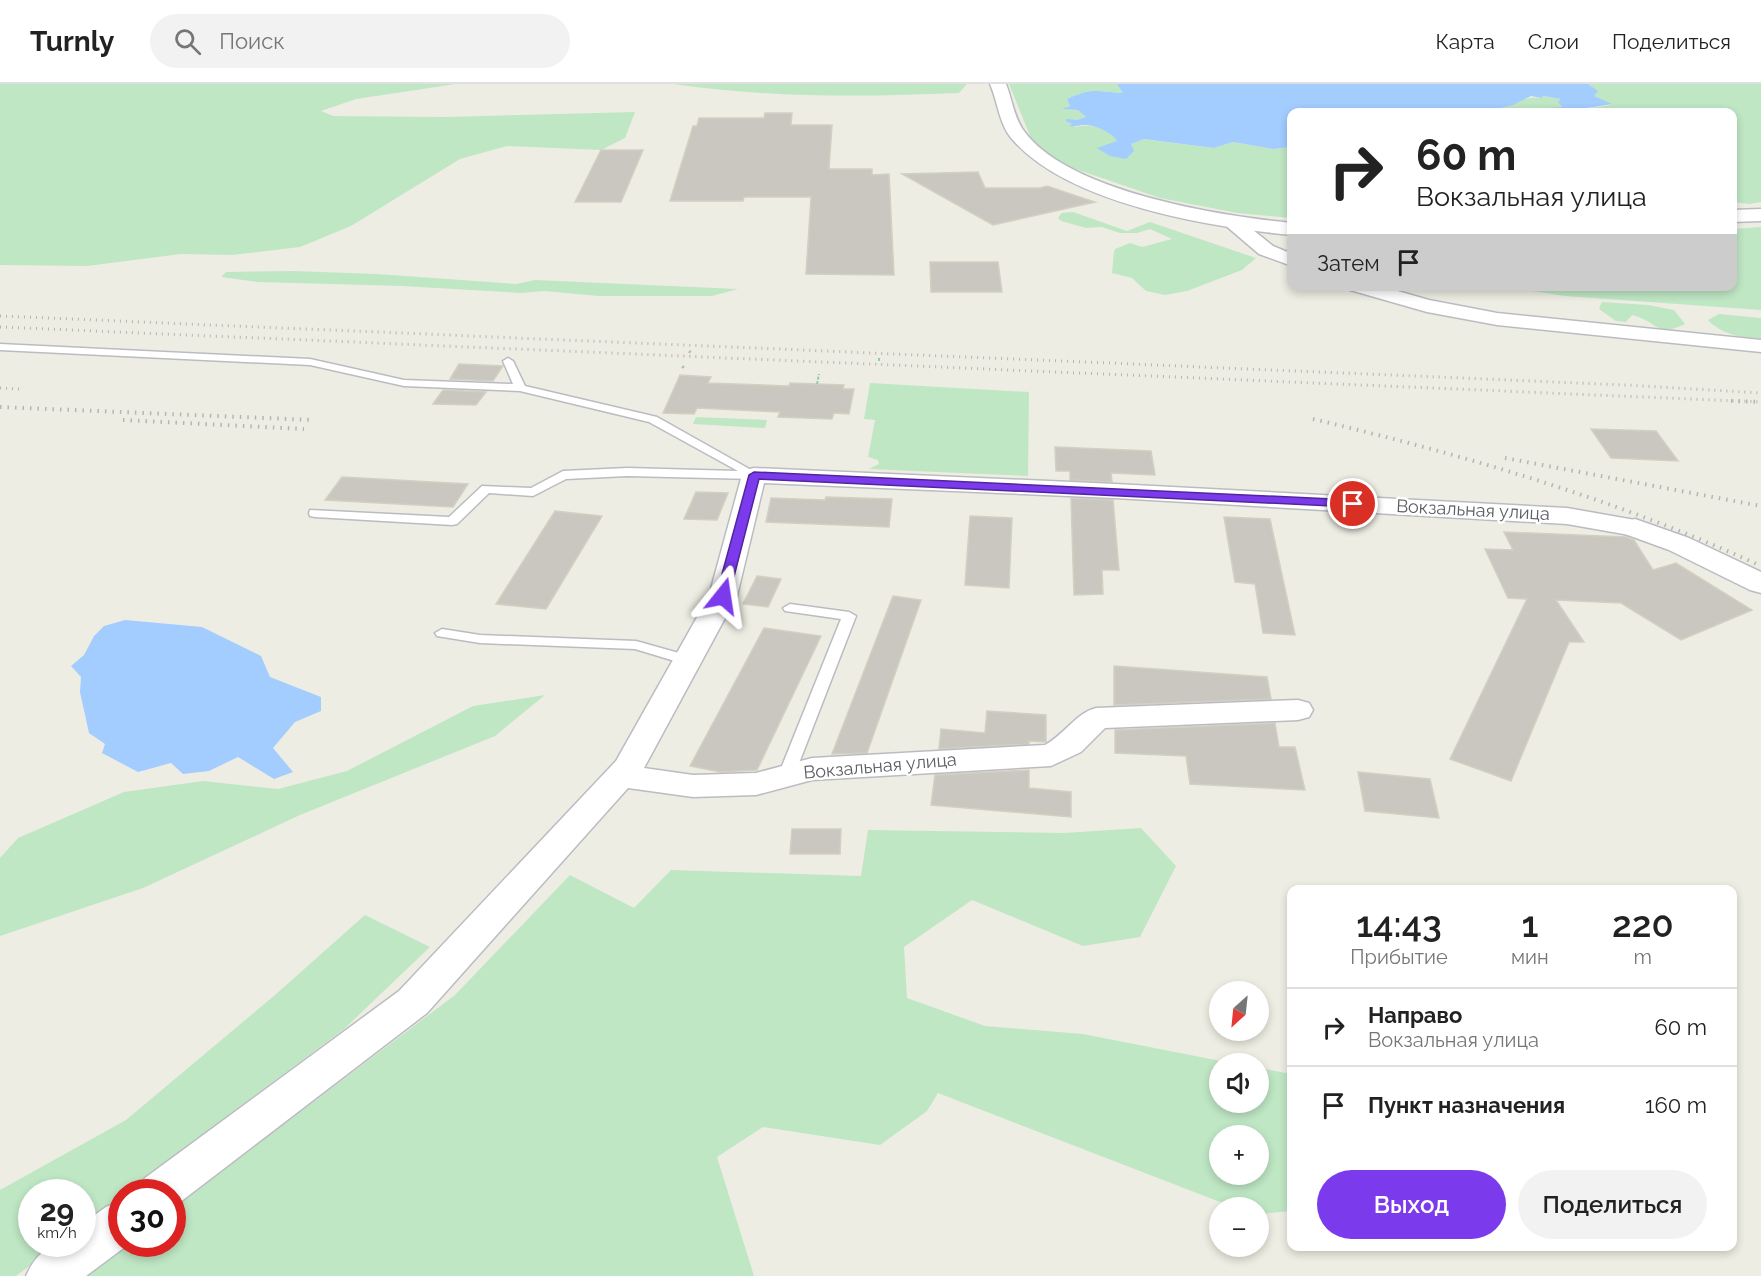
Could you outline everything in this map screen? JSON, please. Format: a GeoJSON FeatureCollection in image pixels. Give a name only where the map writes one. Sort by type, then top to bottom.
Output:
{"type":"FeatureCollection","features":[{"type":"Feature","properties":{"kind":"main road"},"geometry":{"type":"LineString","coordinates":[[1000,89],[1017,135],[1040,156],[1059,169],[1148,203],[1190,214],[1287,228]]}},
{"type":"Feature","properties":{"kind":"main road"},"geometry":{"type":"LineString","coordinates":[[1737,216],[1761,215]]}},
{"type":"Feature","properties":{"kind":"main road"},"geometry":{"type":"LineString","coordinates":[[1635,528],[1679,544],[1761,584]]}},
{"type":"Feature","properties":{"kind":"street"},"geometry":{"type":"LineString","coordinates":[[1230,221],[1266,250],[1287,259]]}},
{"type":"Feature","properties":{"kind":"street"},"geometry":{"type":"LineString","coordinates":[[1374,291],[1427,306],[1497,319],[1761,346]]}},
{"type":"Feature","properties":{"kind":"street"},"geometry":{"type":"LineString","coordinates":[[177,1179],[413,1002],[628,768],[723,596],[754,475]]}},
{"type":"Feature","properties":{"kind":"street","name":"Вокзальная улица"},"geometry":{"type":"LineString","coordinates":[[754,475],[1115,491],[1556,515],[1604,521],[1635,528]]}},
{"type":"Feature","properties":{"kind":"street","name":"Вокзальная улица"},"geometry":{"type":"LineString","coordinates":[[620,776],[693,786],[756,784],[812,769],[1051,755],[1070,745],[1096,718],[1298,710]]}},
{"type":"Feature","properties":{"kind":"street"},"geometry":{"type":"LineString","coordinates":[[50,1276],[108,1232]]}},
{"type":"Feature","properties":{"kind":"lane"},"geometry":{"type":"LineString","coordinates":[[0,347],[73,353],[310,362],[404,383],[520,388],[653,419],[754,475]]}},
{"type":"Feature","properties":{"kind":"lane"},"geometry":{"type":"LineString","coordinates":[[508,361],[520,388]]}},
{"type":"Feature","properties":{"kind":"lane"},"geometry":{"type":"LineString","coordinates":[[315,513],[452,521],[486,489],[533,492],[563,475],[627,472],[754,475]]}},
{"type":"Feature","properties":{"kind":"lane"},"geometry":{"type":"LineString","coordinates":[[786,776],[849,616],[790,608]]}},
{"type":"Feature","properties":{"kind":"lane"},"geometry":{"type":"LineString","coordinates":[[442,633],[480,639],[636,645],[688,660]]}},
{"type":"Feature","properties":{"kind":"path"},"geometry":{"type":"LineString","coordinates":[[817,384],[819,374]]}},
{"type":"Feature","properties":{"kind":"green space"},"geometry":{"type":"Polygon","coordinates":[[[0,84],[456,84],[356,99],[321,111],[333,116],[444,117],[635,112],[625,138],[601,150],[507,146],[460,159],[351,226],[300,247],[232,255],[181,254],[87,266],[0,265],[0,84]]]}},
{"type":"Feature","properties":{"kind":"green space"},"geometry":{"type":"Polygon","coordinates":[[[673,84],[967,84],[959,93],[852,96],[745,92],[673,84]]]}},
{"type":"Feature","properties":{"kind":"green space"},"geometry":{"type":"Polygon","coordinates":[[[1009,84],[1117,84],[1124,93],[1096,91],[1084,93],[1067,99],[1070,106],[1063,109],[1078,110],[1087,117],[1077,120],[1073,124],[1076,127],[1093,126],[1110,133],[1118,141],[1111,144],[1131,144],[1143,139],[1214,148],[1233,142],[1273,149],[1287,147],[1287,218],[1237,213],[1160,198],[1064,165],[1032,141],[1009,84]]]}},
{"type":"Feature","properties":{"kind":"green space"},"geometry":{"type":"Polygon","coordinates":[[[1588,84],[1761,84],[1761,202],[1737,202],[1737,108],[1590,108],[1611,105],[1594,96],[1597,91],[1588,84]]]}},
{"type":"Feature","properties":{"kind":"green space"},"geometry":{"type":"Polygon","coordinates":[[[1542,96],[1562,99],[1563,107],[1497,108],[1523,99],[1542,98],[1542,96]]]}},
{"type":"Feature","properties":{"kind":"green space"},"geometry":{"type":"Polygon","coordinates":[[[1073,212],[1127,231],[1150,222],[1256,258],[1242,270],[1187,291],[1165,295],[1146,291],[1132,278],[1112,273],[1115,249],[1130,243],[1142,247],[1172,239],[1150,229],[1137,233],[1120,233],[1102,227],[1086,228],[1061,221],[1058,218],[1062,213],[1073,212]]]}},
{"type":"Feature","properties":{"kind":"green space"},"geometry":{"type":"Polygon","coordinates":[[[1761,227],[1761,310],[1565,296],[1533,291],[1737,291],[1737,229],[1761,227]]]}},
{"type":"Feature","properties":{"kind":"green space"},"geometry":{"type":"Polygon","coordinates":[[[293,271],[377,274],[516,284],[535,280],[738,289],[712,296],[599,296],[544,291],[521,293],[402,286],[257,282],[221,277],[226,272],[293,271]]]}},
{"type":"Feature","properties":{"kind":"green space"},"geometry":{"type":"Polygon","coordinates":[[[1602,302],[1648,305],[1674,310],[1685,324],[1676,328],[1663,329],[1632,315],[1626,322],[1616,321],[1599,309],[1602,302]]]}},
{"type":"Feature","properties":{"kind":"green space"},"geometry":{"type":"Polygon","coordinates":[[[1719,314],[1761,318],[1761,339],[1739,336],[1719,329],[1708,320],[1719,314]]]}},
{"type":"Feature","properties":{"kind":"green space"},"geometry":{"type":"Polygon","coordinates":[[[870,383],[1029,392],[1028,476],[869,469],[879,464],[878,460],[868,457],[875,420],[864,419],[870,383]]]}},
{"type":"Feature","properties":{"kind":"green space"},"geometry":{"type":"Polygon","coordinates":[[[696,417],[767,420],[765,428],[693,424],[696,417]]]}},
{"type":"Feature","properties":{"kind":"green space"},"geometry":{"type":"Polygon","coordinates":[[[545,695],[495,736],[300,815],[143,888],[0,936],[0,858],[18,838],[124,792],[203,781],[278,789],[347,771],[473,706],[545,695]]]}},
{"type":"Feature","properties":{"kind":"green space"},"geometry":{"type":"Polygon","coordinates":[[[1141,828],[1176,866],[1140,937],[1083,946],[972,900],[904,947],[907,998],[985,1026],[1083,1034],[1209,1059],[1209,1113],[1269,1113],[1269,1070],[1287,1073],[1287,1211],[1269,1213],[1269,1197],[1209,1198],[938,1093],[927,1111],[880,1145],[763,1127],[717,1157],[754,1276],[82,1276],[108,1257],[186,1257],[186,1198],[455,995],[570,875],[634,908],[671,870],[861,876],[868,830],[1064,833],[1141,828]]]}},
{"type":"Feature","properties":{"kind":"green space"},"geometry":{"type":"Polygon","coordinates":[[[365,915],[430,947],[344,1029],[143,1179],[108,1179],[108,1206],[96,1216],[96,1179],[20,1179],[126,1120],[275,995],[365,915]]]}},
{"type":"Feature","properties":{"kind":"green space"},"geometry":{"type":"Polygon","coordinates":[[[18,1180],[18,1257],[42,1257],[16,1276],[0,1276],[0,1190],[18,1180]]]}},
{"type":"Feature","properties":{"kind":"water"},"geometry":{"type":"Polygon","coordinates":[[[1117,84],[1588,84],[1598,91],[1594,96],[1612,104],[1587,108],[1550,108],[1563,107],[1558,102],[1561,99],[1531,96],[1513,105],[1500,108],[1287,108],[1287,147],[1273,149],[1233,142],[1214,148],[1144,139],[1131,144],[1134,151],[1126,159],[1110,156],[1097,148],[1117,141],[1112,135],[1093,126],[1069,126],[1072,124],[1066,119],[1077,120],[1086,117],[1078,110],[1062,109],[1070,106],[1067,99],[1083,93],[1095,91],[1123,93],[1117,84]]]}},
{"type":"Feature","properties":{"kind":"water"},"geometry":{"type":"Polygon","coordinates":[[[125,620],[202,627],[261,656],[270,677],[321,697],[321,711],[295,722],[273,748],[293,772],[274,779],[238,757],[209,771],[183,774],[171,763],[138,772],[102,753],[105,744],[89,733],[80,692],[81,677],[71,666],[84,655],[94,636],[104,626],[125,620]]]}},
{"type":"Feature","properties":{"kind":"building"},"geometry":{"type":"Polygon","coordinates":[[[765,113],[792,113],[791,125],[832,125],[829,169],[872,169],[872,175],[889,174],[894,275],[806,274],[811,197],[744,197],[743,201],[670,201],[693,126],[697,126],[699,118],[764,118],[765,113]]]}},
{"type":"Feature","properties":{"kind":"building"},"geometry":{"type":"Polygon","coordinates":[[[601,150],[643,150],[621,202],[575,202],[601,150]]]}},
{"type":"Feature","properties":{"kind":"building"},"geometry":{"type":"Polygon","coordinates":[[[978,172],[985,188],[1047,186],[1095,202],[993,225],[902,174],[978,172]]]}},
{"type":"Feature","properties":{"kind":"building"},"geometry":{"type":"Polygon","coordinates":[[[930,262],[998,262],[1002,292],[931,292],[930,262]]]}},
{"type":"Feature","properties":{"kind":"building"},"geometry":{"type":"Polygon","coordinates":[[[459,364],[503,366],[493,381],[450,379],[459,364]]]}},
{"type":"Feature","properties":{"kind":"building"},"geometry":{"type":"Polygon","coordinates":[[[680,375],[711,377],[708,383],[789,386],[790,383],[844,385],[843,389],[854,389],[849,414],[834,413],[832,419],[778,417],[780,412],[697,408],[694,414],[663,413],[680,375]]]}},
{"type":"Feature","properties":{"kind":"building"},"geometry":{"type":"Polygon","coordinates":[[[443,390],[486,392],[476,405],[433,404],[443,390]]]}},
{"type":"Feature","properties":{"kind":"building"},"geometry":{"type":"Polygon","coordinates":[[[1591,429],[1656,431],[1678,461],[1611,458],[1591,429]]]}},
{"type":"Feature","properties":{"kind":"building"},"geometry":{"type":"Polygon","coordinates":[[[1055,447],[1151,451],[1155,475],[1111,473],[1112,482],[1070,480],[1070,471],[1056,471],[1055,447]]]}},
{"type":"Feature","properties":{"kind":"building"},"geometry":{"type":"Polygon","coordinates":[[[342,477],[468,484],[453,507],[325,500],[342,477]]]}},
{"type":"Feature","properties":{"kind":"building"},"geometry":{"type":"Polygon","coordinates":[[[696,492],[728,493],[717,520],[684,519],[696,492]]]}},
{"type":"Feature","properties":{"kind":"building"},"geometry":{"type":"Polygon","coordinates":[[[826,497],[892,499],[889,527],[766,522],[771,498],[825,500],[826,497]]]}},
{"type":"Feature","properties":{"kind":"building"},"geometry":{"type":"Polygon","coordinates":[[[1071,498],[1113,500],[1119,570],[1102,570],[1103,594],[1074,595],[1071,498]]]}},
{"type":"Feature","properties":{"kind":"building"},"geometry":{"type":"Polygon","coordinates":[[[555,511],[602,516],[546,609],[496,604],[555,511]]]}},
{"type":"Feature","properties":{"kind":"building"},"geometry":{"type":"Polygon","coordinates":[[[970,516],[1012,518],[1009,588],[965,585],[970,516]]]}},
{"type":"Feature","properties":{"kind":"building"},"geometry":{"type":"Polygon","coordinates":[[[1224,517],[1270,519],[1295,635],[1263,633],[1255,584],[1235,582],[1224,517]]]}},
{"type":"Feature","properties":{"kind":"building"},"geometry":{"type":"Polygon","coordinates":[[[1504,532],[1626,537],[1634,540],[1653,570],[1676,563],[1752,610],[1681,640],[1621,603],[1556,600],[1584,642],[1569,642],[1511,781],[1450,759],[1527,599],[1508,598],[1485,549],[1513,550],[1504,532]]]}},
{"type":"Feature","properties":{"kind":"building"},"geometry":{"type":"Polygon","coordinates":[[[757,576],[781,579],[768,607],[743,604],[757,576]]]}},
{"type":"Feature","properties":{"kind":"building"},"geometry":{"type":"Polygon","coordinates":[[[893,596],[921,600],[867,753],[832,754],[893,596]]]}},
{"type":"Feature","properties":{"kind":"building"},"geometry":{"type":"Polygon","coordinates":[[[764,628],[821,636],[757,770],[720,772],[690,766],[764,628]]]}},
{"type":"Feature","properties":{"kind":"building"},"geometry":{"type":"Polygon","coordinates":[[[1114,666],[1267,677],[1271,699],[1114,705],[1114,666]]]}},
{"type":"Feature","properties":{"kind":"building"},"geometry":{"type":"Polygon","coordinates":[[[987,711],[1046,715],[1046,742],[1029,741],[1029,744],[939,749],[941,729],[985,733],[987,711]]]}},
{"type":"Feature","properties":{"kind":"building"},"geometry":{"type":"Polygon","coordinates":[[[1275,723],[1279,747],[1295,747],[1305,790],[1190,784],[1186,756],[1115,753],[1115,730],[1275,723]]]}},
{"type":"Feature","properties":{"kind":"building"},"geometry":{"type":"Polygon","coordinates":[[[1029,770],[1029,788],[1071,792],[1071,817],[931,805],[935,775],[1029,770]]]}},
{"type":"Feature","properties":{"kind":"building"},"geometry":{"type":"Polygon","coordinates":[[[1358,772],[1430,779],[1439,818],[1365,811],[1358,772]]]}},
{"type":"Feature","properties":{"kind":"building"},"geometry":{"type":"Polygon","coordinates":[[[792,829],[841,829],[840,854],[790,854],[792,829]]]}},
{"type":"Feature","properties":{"kind":"railway"},"geometry":{"type":"LineString","coordinates":[[0,316],[1626,385],[1761,393]]}},
{"type":"Feature","properties":{"kind":"railway"},"geometry":{"type":"LineString","coordinates":[[0,327],[1761,402],[1731,401]]}},
{"type":"Feature","properties":{"kind":"railway"},"geometry":{"type":"LineString","coordinates":[[0,388],[20,389]]}},
{"type":"Feature","properties":{"kind":"railway"},"geometry":{"type":"LineString","coordinates":[[0,407],[312,420]]}},
{"type":"Feature","properties":{"kind":"railway"},"geometry":{"type":"LineString","coordinates":[[1313,419],[1428,448],[1540,481],[1651,520],[1761,566]]}},
{"type":"Feature","properties":{"kind":"railway"},"geometry":{"type":"LineString","coordinates":[[123,420],[304,429]]}},
{"type":"Feature","properties":{"kind":"railway"},"geometry":{"type":"LineString","coordinates":[[1505,458],[1761,506]]}},
{"type":"Feature","properties":{"kind":"route"},"geometry":{"type":"LineString","coordinates":[[723,596],[754,475],[1353,504]]}}]}
